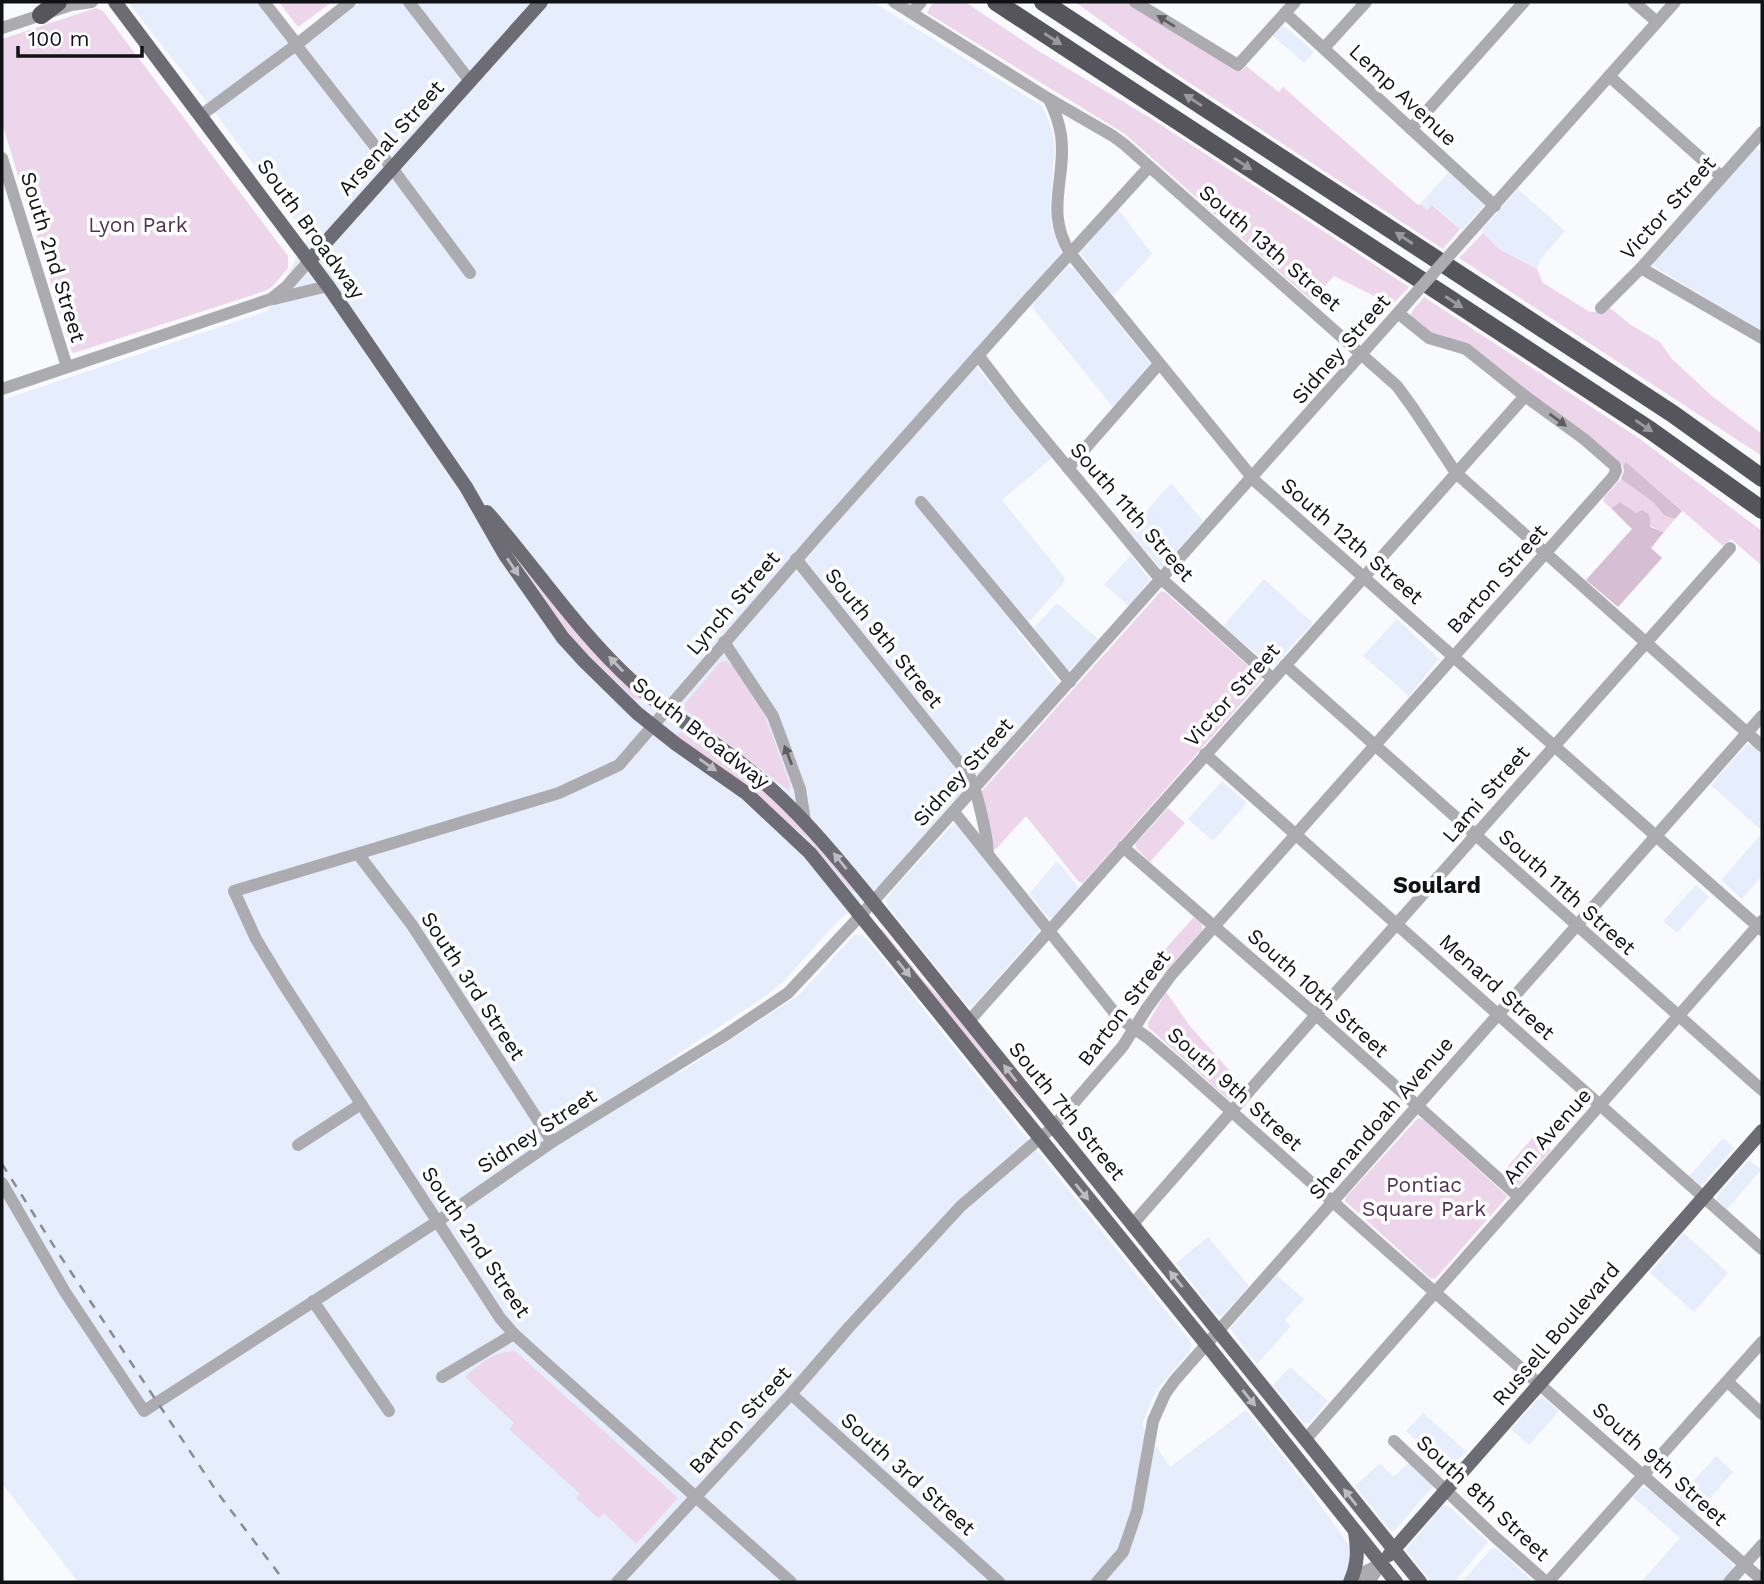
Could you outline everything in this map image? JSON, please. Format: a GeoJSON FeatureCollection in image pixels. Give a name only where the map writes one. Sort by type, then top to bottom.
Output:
{"type":"FeatureCollection","features":[{"type":"Feature","properties":{"kind":"highway"},"geometry":{"type":"LineString","coordinates":[[41,15],[58,2]]}},
{"type":"Feature","properties":{"kind":"highway"},"geometry":{"type":"LineString","coordinates":[[996,2],[1640,423],[1762,510]]}},
{"type":"Feature","properties":{"kind":"highway"},"geometry":{"type":"LineString","coordinates":[[1043,2],[1672,414],[1762,478]]}},
{"type":"Feature","properties":{"kind":"main road","name":"South Broadway"},"geometry":{"type":"LineString","coordinates":[[115,2],[310,260],[466,487],[507,558],[564,638],[600,677],[652,726],[746,793],[798,840],[823,868]]}},
{"type":"Feature","properties":{"kind":"main road","name":"Arsenal Street"},"geometry":{"type":"LineString","coordinates":[[310,260],[541,2]]}},
{"type":"Feature","properties":{"kind":"main road","name":"South Broadway"},"geometry":{"type":"LineString","coordinates":[[466,487],[599,647],[632,681],[666,710],[747,767],[805,821]]}},
{"type":"Feature","properties":{"kind":"main road","name":"South 7th Street"},"geometry":{"type":"LineString","coordinates":[[805,821],[1420,1582]]}},
{"type":"Feature","properties":{"kind":"main road","name":"South 7th Street"},"geometry":{"type":"LineString","coordinates":[[823,868],[1396,1582]]}},
{"type":"Feature","properties":{"kind":"main road","name":"Russell Boulevard"},"geometry":{"type":"LineString","coordinates":[[1381,1564],[1762,1131]]}},
{"type":"Feature","properties":{"kind":"main road"},"geometry":{"type":"LineString","coordinates":[[1351,1582],[1357,1559],[1354,1530]]}},
{"type":"Feature","properties":{"kind":"street"},"geometry":{"type":"LineString","coordinates":[[2,28],[92,2]]}},
{"type":"Feature","properties":{"kind":"street"},"geometry":{"type":"LineString","coordinates":[[264,2],[470,273]]}},
{"type":"Feature","properties":{"kind":"street"},"geometry":{"type":"LineString","coordinates":[[200,116],[351,2]]}},
{"type":"Feature","properties":{"kind":"street"},"geometry":{"type":"LineString","coordinates":[[409,2],[470,81]]}},
{"type":"Feature","properties":{"kind":"street","name":"South 13th Street"},"geometry":{"type":"LineString","coordinates":[[894,2],[1113,136],[1363,354],[1397,386],[1456,473],[1762,746]]}},
{"type":"Feature","properties":{"kind":"street"},"geometry":{"type":"LineString","coordinates":[[912,12],[921,2]]}},
{"type":"Feature","properties":{"kind":"street"},"geometry":{"type":"LineString","coordinates":[[1135,2],[1238,65],[1295,2]]}},
{"type":"Feature","properties":{"kind":"street"},"geometry":{"type":"LineString","coordinates":[[1324,48],[1367,2]]}},
{"type":"Feature","properties":{"kind":"street"},"geometry":{"type":"LineString","coordinates":[[1412,129],[1524,2]]}},
{"type":"Feature","properties":{"kind":"street"},"geometry":{"type":"LineString","coordinates":[[1634,2],[1657,22]]}},
{"type":"Feature","properties":{"kind":"street","name":"Sidney Street"},"geometry":{"type":"LineString","coordinates":[[2,1183],[65,1292],[144,1411],[438,1221],[551,1142],[724,1036],[788,993],[954,812],[1675,2]]}},
{"type":"Feature","properties":{"kind":"street","name":"Lemp Avenue"},"geometry":{"type":"LineString","coordinates":[[1286,13],[1494,206]]}},
{"type":"Feature","properties":{"kind":"street"},"geometry":{"type":"LineString","coordinates":[[1609,76],[1722,177]]}},
{"type":"Feature","properties":{"kind":"street","name":"South 12th Street"},"geometry":{"type":"LineString","coordinates":[[1049,99],[1061,136],[1057,222],[1063,242],[1252,478],[1761,926]]}},
{"type":"Feature","properties":{"kind":"street","name":"Victor Street"},"geometry":{"type":"LineString","coordinates":[[1601,308],[1759,140]]}},
{"type":"Feature","properties":{"kind":"street","name":"South 2nd Street"},"geometry":{"type":"LineString","coordinates":[[2,158],[67,367]]}},
{"type":"Feature","properties":{"kind":"street","name":"Lynch Street"},"geometry":{"type":"LineString","coordinates":[[234,891],[559,793],[619,765],[796,559],[1149,167]]}},
{"type":"Feature","properties":{"kind":"street","name":"Arsenal Street"},"geometry":{"type":"LineString","coordinates":[[271,299],[286,287],[310,260]]}},
{"type":"Feature","properties":{"kind":"street"},"geometry":{"type":"LineString","coordinates":[[1641,268],[1762,338]]}},
{"type":"Feature","properties":{"kind":"street","name":"Arsenal Street"},"geometry":{"type":"LineString","coordinates":[[2,389],[271,299],[328,286]]}},
{"type":"Feature","properties":{"kind":"street"},"geometry":{"type":"LineString","coordinates":[[1402,309],[1429,338],[1465,349],[1525,396]]}},
{"type":"Feature","properties":{"kind":"street","name":"South 11th Street"},"geometry":{"type":"LineString","coordinates":[[978,355],[1161,579],[1273,679]]}},
{"type":"Feature","properties":{"kind":"street"},"geometry":{"type":"LineString","coordinates":[[1068,468],[1159,364]]}},
{"type":"Feature","properties":{"kind":"street","name":"Victor Street"},"geometry":{"type":"LineString","coordinates":[[969,1021],[1525,396]]}},
{"type":"Feature","properties":{"kind":"street","name":"Barton Street"},"geometry":{"type":"LineString","coordinates":[[617,1582],[961,1206],[1053,1127],[1123,1046],[1164,984],[1613,477],[1615,466],[1584,439],[1525,396]]}},
{"type":"Feature","properties":{"kind":"street"},"geometry":{"type":"LineString","coordinates":[[921,502],[1070,682]]}},
{"type":"Feature","properties":{"kind":"street","name":"Lami Street"},"geometry":{"type":"LineString","coordinates":[[1132,1225],[1730,548]]}},
{"type":"Feature","properties":{"kind":"street","name":"South 9th Street"},"geometry":{"type":"LineString","coordinates":[[796,559],[965,769],[974,789],[989,855]]}},
{"type":"Feature","properties":{"kind":"street"},"geometry":{"type":"LineString","coordinates":[[724,642],[774,716],[800,789],[805,821]]}},
{"type":"Feature","properties":{"kind":"street","name":"South 11th Street"},"geometry":{"type":"LineString","coordinates":[[1285,665],[1762,1090]]}},
{"type":"Feature","properties":{"kind":"street","name":"Shenandoah Avenue"},"geometry":{"type":"LineString","coordinates":[[1097,1582],[1123,1552],[1137,1511],[1151,1427],[1158,1408],[1175,1380],[1762,716]]}},
{"type":"Feature","properties":{"kind":"street","name":"Menard Street"},"geometry":{"type":"LineString","coordinates":[[1205,754],[1762,1249]]}},
{"type":"Feature","properties":{"kind":"street","name":"South 9th Street"},"geometry":{"type":"LineString","coordinates":[[954,812],[1118,1017],[1176,1062],[1762,1580]]}},
{"type":"Feature","properties":{"kind":"street","name":"South 10th Street"},"geometry":{"type":"LineString","coordinates":[[1123,847],[1316,1015],[1518,1197]]}},
{"type":"Feature","properties":{"kind":"street","name":"South 3rd Street"},"geometry":{"type":"LineString","coordinates":[[358,853],[412,925],[551,1142]]}},
{"type":"Feature","properties":{"kind":"street","name":"South 2nd Street"},"geometry":{"type":"LineString","coordinates":[[234,891],[256,939],[278,976],[500,1318],[514,1334],[791,1582]]}},
{"type":"Feature","properties":{"kind":"street","name":"Ann Avenue"},"geometry":{"type":"LineString","coordinates":[[1305,1440],[1761,926]]}},
{"type":"Feature","properties":{"kind":"street"},"geometry":{"type":"LineString","coordinates":[[298,1145],[361,1104]]}},
{"type":"Feature","properties":{"kind":"street"},"geometry":{"type":"LineString","coordinates":[[313,1301],[389,1411]]}},
{"type":"Feature","properties":{"kind":"street"},"geometry":{"type":"LineString","coordinates":[[442,1377],[514,1334]]}},
{"type":"Feature","properties":{"kind":"street"},"geometry":{"type":"LineString","coordinates":[[1547,1582],[1762,1342]]}},
{"type":"Feature","properties":{"kind":"street"},"geometry":{"type":"LineString","coordinates":[[1728,1381],[1762,1414]]}},
{"type":"Feature","properties":{"kind":"street","name":"South 3rd Street"},"geometry":{"type":"LineString","coordinates":[[791,1394],[999,1582]]}},
{"type":"Feature","properties":{"kind":"street","name":"South 8th Street"},"geometry":{"type":"LineString","coordinates":[[1394,1441],[1495,1537],[1547,1582]]}},
{"type":"Feature","properties":{"kind":"street"},"geometry":{"type":"LineString","coordinates":[[1729,1582],[1762,1545]]}},
{"type":"Feature","properties":{"kind":"street","name":"Russell Boulevard"},"geometry":{"type":"LineString","coordinates":[[1351,1582],[1381,1564]]}},
{"type":"Feature","properties":{"kind":"street","name":"Russell Boulevard"},"geometry":{"type":"LineString","coordinates":[[1369,1582],[1381,1564]]}},
{"type":"Feature","properties":{"kind":"shaded area"},"geometry":{"type":"Polygon","coordinates":[[[128,2],[256,2],[295,52],[361,2],[873,2],[1042,106],[1054,138],[1050,209],[1052,227],[1061,254],[971,356],[979,370],[1052,458],[1002,500],[1065,578],[1062,585],[1028,623],[1015,628],[1059,683],[884,881],[836,923],[783,982],[669,1060],[679,1073],[800,994],[851,938],[862,935],[1190,1341],[1190,1351],[1159,1387],[1142,1425],[1170,1467],[1246,1410],[1303,1481],[1349,1545],[1352,1551],[1348,1576],[1343,1582],[78,1582],[2,1483],[2,400],[267,311],[308,238],[128,2]]]}},
{"type":"Feature","properties":{"kind":"shaded area"},"geometry":{"type":"Polygon","coordinates":[[[1282,26],[1314,52],[1304,63],[1273,36],[1282,26]]]}},
{"type":"Feature","properties":{"kind":"shaded area"},"geometry":{"type":"Polygon","coordinates":[[[1754,148],[1762,152],[1762,331],[1652,263],[1754,148]]]}},
{"type":"Feature","properties":{"kind":"shaded area"},"geometry":{"type":"Polygon","coordinates":[[[1450,171],[1485,204],[1462,230],[1433,205],[1427,210],[1420,204],[1450,171]]]}},
{"type":"Feature","properties":{"kind":"shaded area"},"geometry":{"type":"Polygon","coordinates":[[[1518,189],[1565,231],[1539,261],[1537,269],[1499,249],[1481,231],[1518,189]]]}},
{"type":"Feature","properties":{"kind":"shaded area"},"geometry":{"type":"Polygon","coordinates":[[[1118,209],[1152,254],[1113,296],[1080,253],[1118,209]]]}},
{"type":"Feature","properties":{"kind":"shaded area"},"geometry":{"type":"Polygon","coordinates":[[[1068,266],[1074,269],[1149,361],[1149,367],[1113,407],[1032,307],[1068,266]]]}},
{"type":"Feature","properties":{"kind":"shaded area"},"geometry":{"type":"Polygon","coordinates":[[[1626,462],[1682,511],[1675,519],[1665,516],[1653,502],[1621,479],[1626,462]]]}},
{"type":"Feature","properties":{"kind":"shaded area"},"geometry":{"type":"Polygon","coordinates":[[[1171,483],[1203,521],[1162,568],[1129,531],[1171,483]]]}},
{"type":"Feature","properties":{"kind":"shaded area"},"geometry":{"type":"Polygon","coordinates":[[[1620,502],[1636,513],[1642,510],[1648,513],[1650,527],[1664,532],[1651,548],[1662,558],[1618,607],[1586,580],[1632,529],[1611,508],[1620,502]]]}},
{"type":"Feature","properties":{"kind":"shaded area"},"geometry":{"type":"Polygon","coordinates":[[[1131,555],[1150,580],[1129,606],[1104,585],[1131,555]]]}},
{"type":"Feature","properties":{"kind":"shaded area"},"geometry":{"type":"Polygon","coordinates":[[[1264,579],[1313,623],[1272,667],[1223,626],[1264,579]]]}},
{"type":"Feature","properties":{"kind":"shaded area"},"geometry":{"type":"Polygon","coordinates":[[[1057,603],[1099,640],[1070,670],[1033,629],[1057,603]]]}},
{"type":"Feature","properties":{"kind":"shaded area"},"geometry":{"type":"Polygon","coordinates":[[[1397,619],[1439,659],[1409,696],[1363,656],[1397,619]]]}},
{"type":"Feature","properties":{"kind":"shaded area"},"geometry":{"type":"Polygon","coordinates":[[[1747,744],[1762,753],[1760,829],[1711,785],[1747,744]]]}},
{"type":"Feature","properties":{"kind":"shaded area"},"geometry":{"type":"Polygon","coordinates":[[[1222,781],[1247,803],[1213,841],[1188,819],[1222,781]]]}},
{"type":"Feature","properties":{"kind":"shaded area"},"geometry":{"type":"Polygon","coordinates":[[[953,824],[1039,928],[970,1007],[888,907],[886,900],[953,824]]]}},
{"type":"Feature","properties":{"kind":"shaded area"},"geometry":{"type":"Polygon","coordinates":[[[1762,833],[1762,876],[1742,899],[1721,880],[1762,833]]]}},
{"type":"Feature","properties":{"kind":"shaded area"},"geometry":{"type":"Polygon","coordinates":[[[1057,861],[1079,888],[1053,917],[1049,918],[1029,894],[1057,861]]]}},
{"type":"Feature","properties":{"kind":"shaded area"},"geometry":{"type":"Polygon","coordinates":[[[1696,885],[1709,897],[1677,933],[1663,921],[1696,885]]]}},
{"type":"Feature","properties":{"kind":"shaded area"},"geometry":{"type":"Polygon","coordinates":[[[1723,1138],[1734,1148],[1700,1185],[1689,1176],[1723,1138]]]}},
{"type":"Feature","properties":{"kind":"shaded area"},"geometry":{"type":"Polygon","coordinates":[[[1749,1160],[1761,1170],[1727,1209],[1717,1200],[1717,1196],[1749,1160]]]}},
{"type":"Feature","properties":{"kind":"shaded area"},"geometry":{"type":"Polygon","coordinates":[[[1684,1233],[1728,1273],[1694,1312],[1650,1273],[1684,1233]]]}},
{"type":"Feature","properties":{"kind":"shaded area"},"geometry":{"type":"Polygon","coordinates":[[[1208,1237],[1249,1286],[1221,1317],[1176,1263],[1208,1237]]]}},
{"type":"Feature","properties":{"kind":"shaded area"},"geometry":{"type":"Polygon","coordinates":[[[1276,1275],[1304,1299],[1285,1320],[1291,1326],[1257,1364],[1230,1329],[1276,1275]]]}},
{"type":"Feature","properties":{"kind":"shaded area"},"geometry":{"type":"Polygon","coordinates":[[[1290,1367],[1328,1401],[1309,1423],[1304,1423],[1273,1385],[1290,1367]]]}},
{"type":"Feature","properties":{"kind":"shaded area"},"geometry":{"type":"Polygon","coordinates":[[[1541,1396],[1559,1411],[1529,1445],[1511,1429],[1541,1396]]]}},
{"type":"Feature","properties":{"kind":"shaded area"},"geometry":{"type":"Polygon","coordinates":[[[1423,1413],[1466,1451],[1449,1470],[1406,1431],[1423,1413]]]}},
{"type":"Feature","properties":{"kind":"shaded area"},"geometry":{"type":"Polygon","coordinates":[[[1716,1456],[1733,1472],[1696,1514],[1678,1498],[1716,1456]]]}},
{"type":"Feature","properties":{"kind":"shaded area"},"geometry":{"type":"Polygon","coordinates":[[[1380,1463],[1393,1477],[1409,1463],[1434,1485],[1394,1531],[1391,1531],[1355,1486],[1380,1463]]]}},
{"type":"Feature","properties":{"kind":"shaded area"},"geometry":{"type":"Polygon","coordinates":[[[1641,1488],[1651,1491],[1731,1562],[1732,1570],[1721,1582],[1641,1582],[1680,1538],[1633,1497],[1641,1488]]]}},
{"type":"Feature","properties":{"kind":"shaded area"},"geometry":{"type":"Polygon","coordinates":[[[1447,1505],[1488,1542],[1454,1582],[1431,1582],[1406,1550],[1442,1506],[1447,1505]]]}},
{"type":"Feature","properties":{"kind":"shaded area"},"geometry":{"type":"Polygon","coordinates":[[[1496,1548],[1534,1582],[1462,1582],[1491,1549],[1496,1548]]]}},
{"type":"Feature","properties":{"kind":"green space"},"geometry":{"type":"Polygon","coordinates":[[[279,2],[332,2],[298,27],[279,2]]]}},
{"type":"Feature","properties":{"kind":"green space"},"geometry":{"type":"Polygon","coordinates":[[[933,2],[965,2],[1037,50],[1152,119],[1409,287],[1392,305],[1334,276],[1312,301],[1125,134],[927,13],[933,2]]]}},
{"type":"Feature","properties":{"kind":"green space"},"geometry":{"type":"Polygon","coordinates":[[[1075,2],[1127,2],[1242,71],[1246,66],[1279,92],[1283,87],[1418,205],[1427,210],[1432,205],[1460,229],[1443,249],[1167,68],[1075,2]]]}},
{"type":"Feature","properties":{"kind":"green space","name":"Lyon Park"},"geometry":{"type":"Polygon","coordinates":[[[96,8],[103,11],[288,256],[288,268],[273,286],[265,291],[74,353],[2,123],[2,39],[96,8]]]}},
{"type":"Feature","properties":{"kind":"green space"},"geometry":{"type":"Polygon","coordinates":[[[1483,233],[1499,249],[1537,269],[1543,283],[1590,312],[1604,312],[1610,308],[1631,325],[1660,342],[1672,359],[1712,396],[1762,434],[1762,456],[1459,258],[1483,233]]]}},
{"type":"Feature","properties":{"kind":"green space"},"geometry":{"type":"Polygon","coordinates":[[[1424,297],[1640,439],[1762,531],[1762,566],[1731,539],[1723,546],[1627,463],[1623,466],[1588,436],[1410,317],[1424,297]]]}},
{"type":"Feature","properties":{"kind":"green space"},"geometry":{"type":"Polygon","coordinates":[[[1621,479],[1653,502],[1665,516],[1675,519],[1664,532],[1650,526],[1648,513],[1642,510],[1637,514],[1620,502],[1611,508],[1603,501],[1621,479]]]}},
{"type":"Feature","properties":{"kind":"green space"},"geometry":{"type":"Polygon","coordinates":[[[530,571],[641,697],[640,700],[634,699],[569,636],[525,575],[530,571]]]}},
{"type":"Feature","properties":{"kind":"green space"},"geometry":{"type":"Polygon","coordinates":[[[1161,591],[1262,678],[1261,681],[1083,883],[1079,882],[1026,816],[994,849],[981,792],[1161,591]]]}},
{"type":"Feature","properties":{"kind":"green space"},"geometry":{"type":"Polygon","coordinates":[[[727,661],[765,716],[790,784],[789,791],[682,707],[720,662],[727,661]]]}},
{"type":"Feature","properties":{"kind":"green space"},"geometry":{"type":"Polygon","coordinates":[[[682,732],[761,786],[798,821],[855,890],[851,890],[807,838],[677,737],[678,733],[682,732]]]}},
{"type":"Feature","properties":{"kind":"green space"},"geometry":{"type":"Polygon","coordinates":[[[1168,808],[1185,823],[1150,862],[1135,844],[1168,808]]]}},
{"type":"Feature","properties":{"kind":"green space"},"geometry":{"type":"Polygon","coordinates":[[[1194,917],[1201,923],[1202,931],[1162,975],[1152,964],[1194,917]]]}},
{"type":"Feature","properties":{"kind":"green space"},"geometry":{"type":"Polygon","coordinates":[[[880,929],[952,1009],[1030,1109],[980,1055],[880,929]]]}},
{"type":"Feature","properties":{"kind":"green space"},"geometry":{"type":"Polygon","coordinates":[[[1166,992],[1190,1026],[1245,1088],[1233,1100],[1229,1100],[1148,1027],[1166,992]]]}},
{"type":"Feature","properties":{"kind":"green space","name":"Pontiac Square Park"},"geometry":{"type":"Polygon","coordinates":[[[1418,1118],[1424,1120],[1507,1197],[1435,1279],[1430,1278],[1345,1201],[1418,1118]]]}},
{"type":"Feature","properties":{"kind":"green space"},"geometry":{"type":"Polygon","coordinates":[[[1535,1135],[1551,1150],[1520,1185],[1516,1185],[1502,1173],[1535,1135]]]}},
{"type":"Feature","properties":{"kind":"green space"},"geometry":{"type":"Polygon","coordinates":[[[515,1351],[678,1498],[636,1544],[604,1513],[598,1518],[576,1498],[580,1494],[509,1429],[514,1423],[465,1377],[493,1356],[515,1351]]]}},
{"type":"Feature","properties":{"kind":"railway"},"geometry":{"type":"LineString","coordinates":[[2,1164],[217,1492],[285,1582]]}},
{"type":"Feature","properties":{"kind":"district","name":"Soulard"},"geometry":{"type":"Point","coordinates":[1437,885]}}]}
